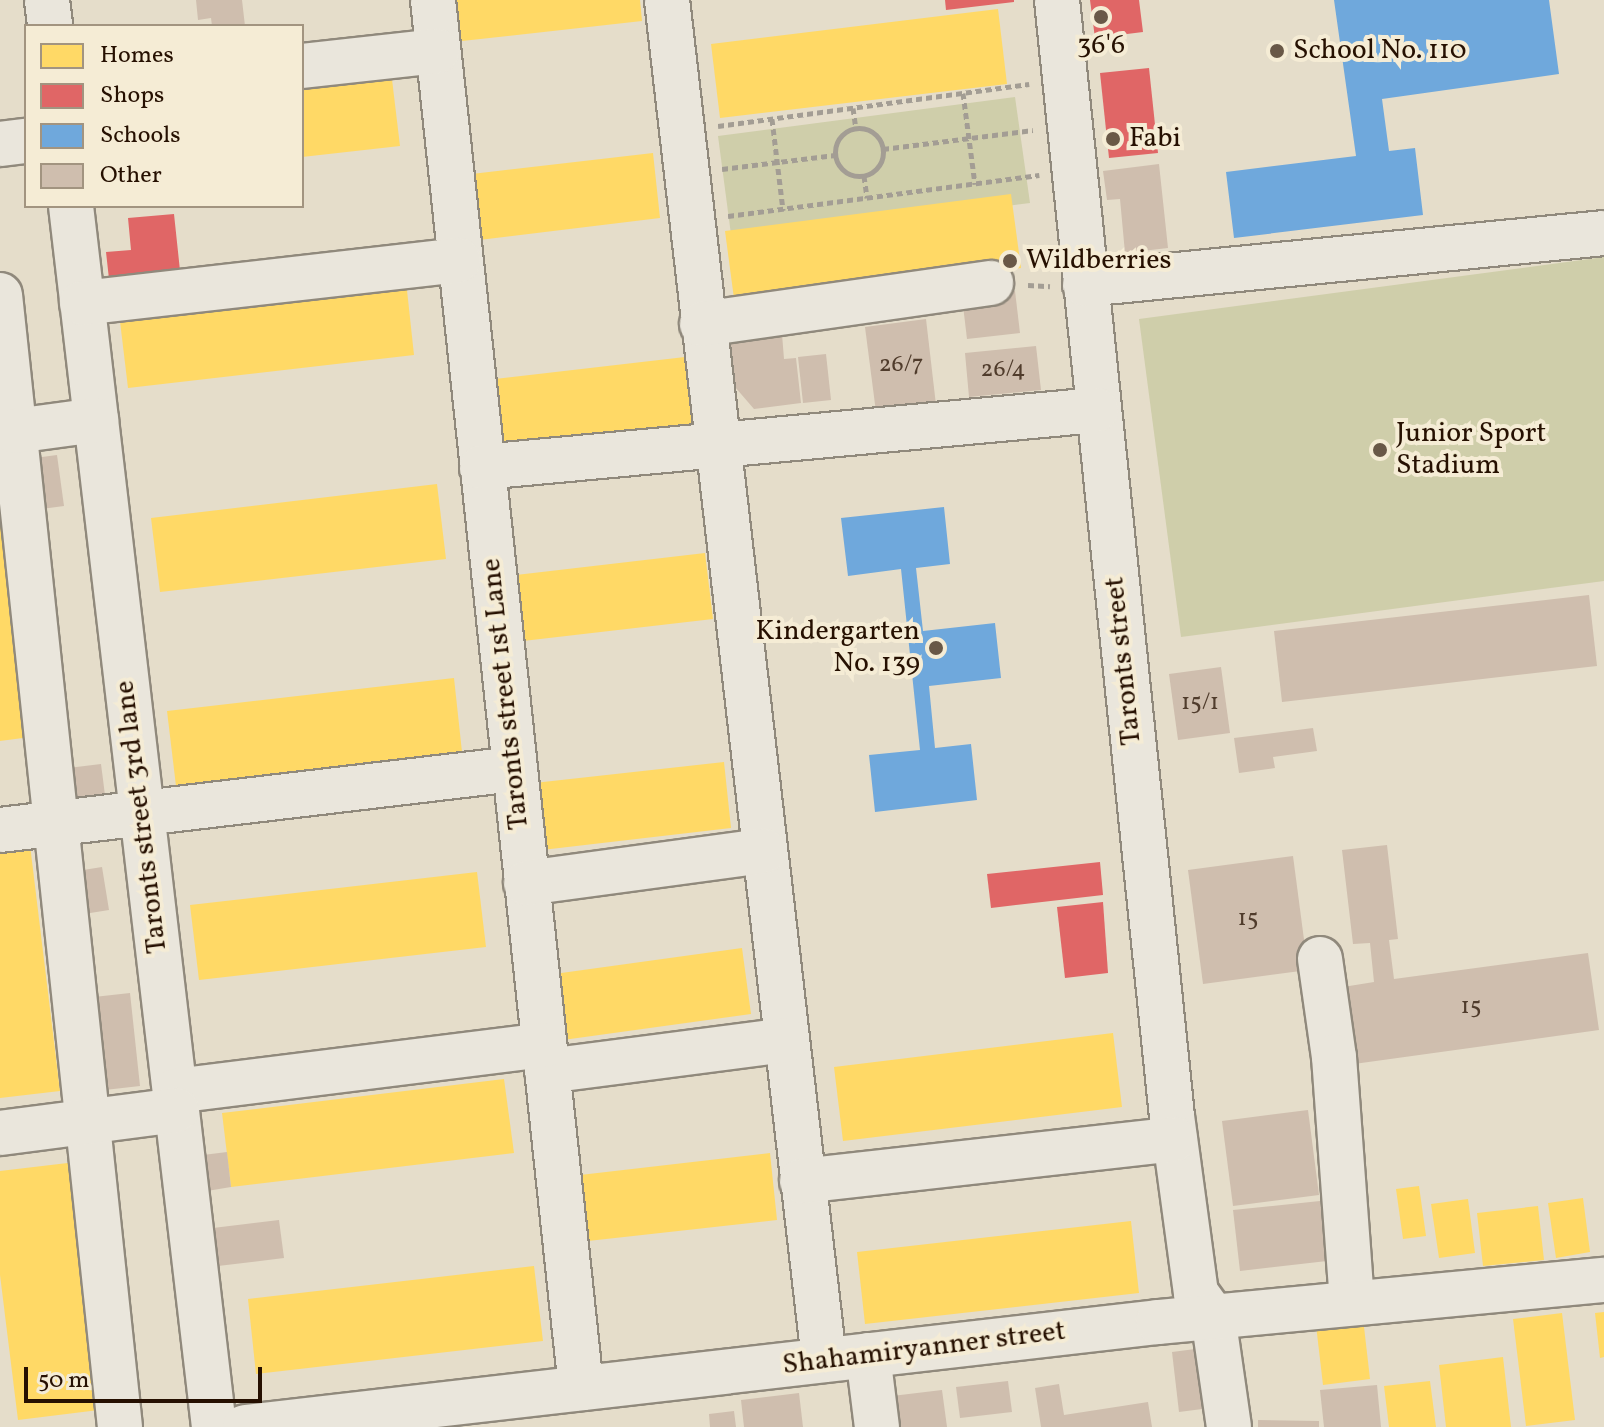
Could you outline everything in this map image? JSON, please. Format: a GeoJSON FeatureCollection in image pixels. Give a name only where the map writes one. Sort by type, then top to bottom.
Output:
{"type":"FeatureCollection","features":[{"type":"Feature","properties":{"kind":"street"},"geometry":{"type":"LineString","coordinates":[[47,0],[50,24]]}},
{"type":"Feature","properties":{"kind":"street","name":"Taronts street 1st Lane"},"geometry":{"type":"LineString","coordinates":[[433,0],[581,1388]]}},
{"type":"Feature","properties":{"kind":"street"},"geometry":{"type":"LineString","coordinates":[[667,0],[715,443],[824,1360]]}},
{"type":"Feature","properties":{"kind":"street","name":"Taronts street"},"geometry":{"type":"LineString","coordinates":[[1057,0],[1096,410],[1175,1139],[1196,1293],[1213,1316]]}},
{"type":"Feature","properties":{"kind":"street"},"geometry":{"type":"LineString","coordinates":[[304,66],[437,51]]}},
{"type":"Feature","properties":{"kind":"street"},"geometry":{"type":"LineString","coordinates":[[0,144],[24,141]]}},
{"type":"Feature","properties":{"kind":"street","name":"Taronts street 3rd lane"},"geometry":{"type":"LineString","coordinates":[[71,208],[214,1427]]}},
{"type":"Feature","properties":{"kind":"street"},"geometry":{"type":"LineString","coordinates":[[1085,284],[1604,233]]}},
{"type":"Feature","properties":{"kind":"street"},"geometry":{"type":"LineString","coordinates":[[82,303],[459,260]]}},
{"type":"Feature","properties":{"kind":"street"},"geometry":{"type":"LineString","coordinates":[[702,324],[991,283]]}},
{"type":"Feature","properties":{"kind":"street"},"geometry":{"type":"LineString","coordinates":[[0,295],[59,822],[86,1122],[120,1427]]}},
{"type":"Feature","properties":{"kind":"street"},"geometry":{"type":"LineString","coordinates":[[482,467],[1096,410]]}},
{"type":"Feature","properties":{"kind":"street"},"geometry":{"type":"LineString","coordinates":[[15,431],[96,420]]}},
{"type":"Feature","properties":{"kind":"street"},"geometry":{"type":"LineString","coordinates":[[0,830],[514,769]]}},
{"type":"Feature","properties":{"kind":"street"},"geometry":{"type":"LineString","coordinates":[[526,883],[764,851]]}},
{"type":"Feature","properties":{"kind":"street"},"geometry":{"type":"LineString","coordinates":[[1320,959],[1334,1057],[1352,1302]]}},
{"type":"Feature","properties":{"kind":"street"},"geometry":{"type":"LineString","coordinates":[[0,1133],[86,1122],[176,1100],[545,1058],[786,1040]]}},
{"type":"Feature","properties":{"kind":"street"},"geometry":{"type":"LineString","coordinates":[[802,1181],[1175,1139]]}},
{"type":"Feature","properties":{"kind":"street","name":"Shahamiryanner street"},"geometry":{"type":"LineString","coordinates":[[245,1427],[514,1412],[581,1388],[1213,1316],[1604,1280]]}},
{"type":"Feature","properties":{"kind":"street"},"geometry":{"type":"LineString","coordinates":[[1213,1316],[1229,1427]]}},
{"type":"Feature","properties":{"kind":"street"},"geometry":{"type":"LineString","coordinates":[[868,1355],[877,1427]]}},
{"type":"Feature","properties":{"kind":"path"},"geometry":{"type":"LineString","coordinates":[[683,152],[772,119],[1041,82]]}},
{"type":"Feature","properties":{"kind":"path"},"geometry":{"type":"LineString","coordinates":[[963,93],[975,184]]}},
{"type":"Feature","properties":{"kind":"path"},"geometry":{"type":"LineString","coordinates":[[853,108],[856,129]]}},
{"type":"Feature","properties":{"kind":"path"},"geometry":{"type":"LineString","coordinates":[[772,119],[783,210]]}},
{"type":"Feature","properties":{"kind":"path"},"geometry":{"type":"LineString","coordinates":[[883,149],[1045,128]]}},
{"type":"Feature","properties":{"kind":"path"},"geometry":{"type":"LineString","coordinates":[[856,129],[874,133],[883,149],[878,168],[864,176],[842,169],[835,155],[839,140],[856,129]]}},
{"type":"Feature","properties":{"kind":"path"},"geometry":{"type":"LineString","coordinates":[[683,152],[777,162],[835,155]]}},
{"type":"Feature","properties":{"kind":"path"},"geometry":{"type":"LineString","coordinates":[[691,221],[1048,174]]}},
{"type":"Feature","properties":{"kind":"path"},"geometry":{"type":"LineString","coordinates":[[864,176],[867,198]]}},
{"type":"Feature","properties":{"kind":"green space"},"geometry":{"type":"Polygon","coordinates":[[[1015,97],[1030,203],[732,242],[718,136],[1015,97]]]}},
{"type":"Feature","properties":{"kind":"green space","name":"Junior Sport Stadium"},"geometry":{"type":"Polygon","coordinates":[[[1604,257],[1604,581],[1181,637],[1139,319],[1604,257]]]}},
{"type":"Feature","properties":{"kind":"building: Homes"},"geometry":{"type":"Polygon","coordinates":[[[448,0],[640,0],[642,21],[453,42],[448,0]]]}},
{"type":"Feature","properties":{"kind":"building: Homes"},"geometry":{"type":"Polygon","coordinates":[[[998,9],[1007,84],[720,118],[711,44],[998,9]]]}},
{"type":"Feature","properties":{"kind":"building: Homes"},"geometry":{"type":"Polygon","coordinates":[[[391,71],[400,146],[304,157],[304,81],[391,71]]]}},
{"type":"Feature","properties":{"kind":"building: Homes"},"geometry":{"type":"Polygon","coordinates":[[[653,153],[660,218],[471,241],[463,175],[653,153]]]}},
{"type":"Feature","properties":{"kind":"building: Homes"},"geometry":{"type":"Polygon","coordinates":[[[1011,194],[1021,268],[735,306],[725,231],[1011,194]]]}},
{"type":"Feature","properties":{"kind":"building: Homes"},"geometry":{"type":"Polygon","coordinates":[[[406,281],[414,355],[128,388],[119,313],[406,281]]]}},
{"type":"Feature","properties":{"kind":"building: Homes"},"geometry":{"type":"Polygon","coordinates":[[[685,357],[692,424],[503,445],[495,379],[685,357]]]}},
{"type":"Feature","properties":{"kind":"building: Homes"},"geometry":{"type":"Polygon","coordinates":[[[437,484],[446,559],[160,592],[151,518],[437,484]]]}},
{"type":"Feature","properties":{"kind":"building: Homes"},"geometry":{"type":"Polygon","coordinates":[[[0,492],[38,736],[0,741],[0,492]]]}},
{"type":"Feature","properties":{"kind":"building: Homes"},"geometry":{"type":"Polygon","coordinates":[[[705,553],[713,619],[523,641],[516,575],[705,553]]]}},
{"type":"Feature","properties":{"kind":"building: Homes"},"geometry":{"type":"Polygon","coordinates":[[[454,678],[462,752],[176,786],[167,711],[454,678]]]}},
{"type":"Feature","properties":{"kind":"building: Homes"},"geometry":{"type":"Polygon","coordinates":[[[724,762],[731,828],[542,850],[534,783],[724,762]]]}},
{"type":"Feature","properties":{"kind":"building: Homes"},"geometry":{"type":"Polygon","coordinates":[[[30,845],[60,1091],[0,1098],[0,849],[30,845]]]}},
{"type":"Feature","properties":{"kind":"building: Homes"},"geometry":{"type":"Polygon","coordinates":[[[477,872],[486,947],[199,980],[190,905],[477,872]]]}},
{"type":"Feature","properties":{"kind":"building: Homes"},"geometry":{"type":"Polygon","coordinates":[[[742,948],[751,1014],[563,1040],[554,974],[742,948]]]}},
{"type":"Feature","properties":{"kind":"building: Homes"},"geometry":{"type":"Polygon","coordinates":[[[1113,1033],[1122,1107],[843,1141],[834,1067],[1113,1033]]]}},
{"type":"Feature","properties":{"kind":"building: Homes"},"geometry":{"type":"Polygon","coordinates":[[[504,1079],[514,1153],[231,1187],[222,1113],[504,1079]]]}},
{"type":"Feature","properties":{"kind":"building: Homes"},"geometry":{"type":"Polygon","coordinates":[[[770,1153],[777,1220],[588,1241],[580,1175],[770,1153]]]}},
{"type":"Feature","properties":{"kind":"building: Homes"},"geometry":{"type":"Polygon","coordinates":[[[76,1162],[107,1409],[18,1420],[0,1275],[0,1171],[76,1162]]]}},
{"type":"Feature","properties":{"kind":"building: Homes"},"geometry":{"type":"Polygon","coordinates":[[[1419,1186],[1426,1236],[1403,1239],[1396,1189],[1419,1186]]]}},
{"type":"Feature","properties":{"kind":"building: Homes"},"geometry":{"type":"Polygon","coordinates":[[[1583,1198],[1590,1252],[1556,1258],[1548,1203],[1583,1198]]]}},
{"type":"Feature","properties":{"kind":"building: Homes"},"geometry":{"type":"Polygon","coordinates":[[[1468,1199],[1475,1253],[1439,1258],[1431,1204],[1468,1199]]]}},
{"type":"Feature","properties":{"kind":"building: Homes"},"geometry":{"type":"Polygon","coordinates":[[[1538,1206],[1544,1260],[1483,1266],[1477,1213],[1538,1206]]]}},
{"type":"Feature","properties":{"kind":"building: Homes"},"geometry":{"type":"Polygon","coordinates":[[[1131,1221],[1139,1293],[865,1324],[857,1252],[1131,1221]]]}},
{"type":"Feature","properties":{"kind":"building: Homes"},"geometry":{"type":"Polygon","coordinates":[[[534,1266],[543,1341],[256,1374],[248,1299],[534,1266]]]}},
{"type":"Feature","properties":{"kind":"building: Homes"},"geometry":{"type":"Polygon","coordinates":[[[1604,1312],[1604,1357],[1600,1358],[1595,1313],[1604,1312]]]}},
{"type":"Feature","properties":{"kind":"building: Homes"},"geometry":{"type":"Polygon","coordinates":[[[1562,1313],[1575,1420],[1526,1426],[1513,1319],[1562,1313]]]}},
{"type":"Feature","properties":{"kind":"building: Homes"},"geometry":{"type":"Polygon","coordinates":[[[1363,1318],[1370,1379],[1323,1385],[1316,1325],[1363,1318]]]}},
{"type":"Feature","properties":{"kind":"building: Homes"},"geometry":{"type":"Polygon","coordinates":[[[1503,1357],[1511,1427],[1446,1427],[1439,1365],[1503,1357]]]}},
{"type":"Feature","properties":{"kind":"building: Homes"},"geometry":{"type":"Polygon","coordinates":[[[1430,1381],[1436,1427],[1389,1427],[1384,1386],[1430,1381]]]}},
{"type":"Feature","properties":{"kind":"building: Shops"},"geometry":{"type":"Polygon","coordinates":[[[945,0],[1014,0],[1014,2],[946,10],[945,0]]]}},
{"type":"Feature","properties":{"kind":"building: Shops"},"geometry":{"type":"Polygon","coordinates":[[[1090,0],[1139,0],[1143,32],[1095,38],[1090,0]]]}},
{"type":"Feature","properties":{"kind":"building: Shops"},"geometry":{"type":"Polygon","coordinates":[[[1149,68],[1158,153],[1109,158],[1100,73],[1149,68]]]}},
{"type":"Feature","properties":{"kind":"building: Shops"},"geometry":{"type":"Polygon","coordinates":[[[174,214],[181,280],[110,288],[106,252],[131,250],[128,218],[174,214]]]}},
{"type":"Feature","properties":{"kind":"building: Shops"},"geometry":{"type":"Polygon","coordinates":[[[1100,862],[1103,895],[991,908],[987,874],[1100,862]]]}},
{"type":"Feature","properties":{"kind":"building: Shops"},"geometry":{"type":"Polygon","coordinates":[[[1103,902],[1108,973],[1065,978],[1057,907],[1103,902]]]}},
{"type":"Feature","properties":{"kind":"building: Schools"},"geometry":{"type":"Polygon","coordinates":[[[1334,0],[1549,0],[1559,74],[1382,99],[1389,151],[1415,148],[1423,215],[1234,238],[1226,172],[1356,156],[1334,0]]]}},
{"type":"Feature","properties":{"kind":"building: Schools"},"geometry":{"type":"Polygon","coordinates":[[[944,507],[950,564],[916,568],[923,631],[995,623],[1001,678],[929,686],[935,748],[971,744],[977,800],[875,812],[869,755],[920,750],[901,569],[848,576],[841,518],[944,507]]]}},
{"type":"Feature","properties":{"kind":"building: Other"},"geometry":{"type":"Polygon","coordinates":[[[196,0],[242,0],[245,24],[212,24],[211,18],[198,20],[196,0]]]}},
{"type":"Feature","properties":{"kind":"building: Other"},"geometry":{"type":"Polygon","coordinates":[[[1159,164],[1168,248],[1125,253],[1120,199],[1107,200],[1103,171],[1159,164]]]}},
{"type":"Feature","properties":{"kind":"building: Other"},"geometry":{"type":"Polygon","coordinates":[[[1015,291],[1020,333],[967,339],[962,297],[1015,291]]]}},
{"type":"Feature","properties":{"kind":"building: Other"},"geometry":{"type":"Polygon","coordinates":[[[926,319],[936,405],[876,412],[865,327],[926,319]]]}},
{"type":"Feature","properties":{"kind":"building: Other"},"geometry":{"type":"Polygon","coordinates":[[[782,334],[784,359],[796,358],[801,403],[754,409],[735,387],[730,340],[782,334]]]}},
{"type":"Feature","properties":{"kind":"building: Other"},"geometry":{"type":"Polygon","coordinates":[[[1036,346],[1041,390],[969,397],[965,353],[1036,346]]]}},
{"type":"Feature","properties":{"kind":"building: Other"},"geometry":{"type":"Polygon","coordinates":[[[826,354],[831,400],[803,403],[798,357],[826,354]]]}},
{"type":"Feature","properties":{"kind":"building: Other"},"geometry":{"type":"Polygon","coordinates":[[[57,455],[64,506],[34,510],[27,459],[57,455]]]}},
{"type":"Feature","properties":{"kind":"building: Other"},"geometry":{"type":"Polygon","coordinates":[[[1589,595],[1597,666],[1282,702],[1274,631],[1589,595]]]}},
{"type":"Feature","properties":{"kind":"building: Other"},"geometry":{"type":"Polygon","coordinates":[[[1221,667],[1230,733],[1178,740],[1169,674],[1221,667]]]}},
{"type":"Feature","properties":{"kind":"building: Other"},"geometry":{"type":"Polygon","coordinates":[[[1313,728],[1317,751],[1273,757],[1275,768],[1239,773],[1234,738],[1313,728]]]}},
{"type":"Feature","properties":{"kind":"building: Other"},"geometry":{"type":"Polygon","coordinates":[[[101,764],[106,803],[65,808],[60,769],[101,764]]]}},
{"type":"Feature","properties":{"kind":"building: Other"},"geometry":{"type":"Polygon","coordinates":[[[1387,845],[1398,939],[1389,940],[1394,979],[1588,953],[1599,1030],[1354,1064],[1343,987],[1374,982],[1370,943],[1353,944],[1342,850],[1387,845]]]}},
{"type":"Feature","properties":{"kind":"building: Other"},"geometry":{"type":"Polygon","coordinates":[[[1293,856],[1308,970],[1203,984],[1188,870],[1293,856]]]}},
{"type":"Feature","properties":{"kind":"building: Other"},"geometry":{"type":"Polygon","coordinates":[[[102,867],[109,910],[84,914],[77,871],[102,867]]]}},
{"type":"Feature","properties":{"kind":"building: Other"},"geometry":{"type":"Polygon","coordinates":[[[130,993],[140,1086],[96,1091],[85,998],[130,993]]]}},
{"type":"Feature","properties":{"kind":"building: Other"},"geometry":{"type":"Polygon","coordinates":[[[1308,1110],[1319,1195],[1233,1206],[1222,1121],[1308,1110]]]}},
{"type":"Feature","properties":{"kind":"building: Other"},"geometry":{"type":"Polygon","coordinates":[[[227,1152],[231,1187],[207,1191],[203,1155],[227,1152]]]}},
{"type":"Feature","properties":{"kind":"building: Other"},"geometry":{"type":"Polygon","coordinates":[[[1320,1201],[1327,1261],[1240,1271],[1233,1210],[1320,1201]]]}},
{"type":"Feature","properties":{"kind":"building: Other"},"geometry":{"type":"Polygon","coordinates":[[[279,1220],[284,1258],[218,1266],[213,1228],[279,1220]]]}},
{"type":"Feature","properties":{"kind":"building: Other"},"geometry":{"type":"Polygon","coordinates":[[[1203,1348],[1210,1408],[1179,1412],[1172,1352],[1203,1348]]]}},
{"type":"Feature","properties":{"kind":"building: Other"},"geometry":{"type":"Polygon","coordinates":[[[1008,1381],[1012,1412],[960,1418],[956,1387],[1008,1381]]]}},
{"type":"Feature","properties":{"kind":"building: Other"},"geometry":{"type":"Polygon","coordinates":[[[1059,1384],[1064,1415],[1148,1402],[1152,1427],[1041,1427],[1035,1388],[1059,1384]]]}},
{"type":"Feature","properties":{"kind":"building: Other"},"geometry":{"type":"Polygon","coordinates":[[[1377,1385],[1381,1427],[1324,1427],[1320,1390],[1377,1385]]]}},
{"type":"Feature","properties":{"kind":"building: Other"},"geometry":{"type":"Polygon","coordinates":[[[942,1390],[947,1427],[896,1427],[892,1396],[942,1390]]]}},
{"type":"Feature","properties":{"kind":"building: Other"},"geometry":{"type":"Polygon","coordinates":[[[799,1393],[803,1427],[744,1427],[741,1400],[799,1393]]]}},
{"type":"Feature","properties":{"kind":"building: Other"},"geometry":{"type":"Polygon","coordinates":[[[734,1411],[736,1427],[710,1427],[709,1414],[734,1411]]]}},
{"type":"Feature","properties":{"kind":"building: Other"},"geometry":{"type":"Polygon","coordinates":[[[1258,1420],[1319,1421],[1319,1427],[1258,1427],[1258,1420]]]}},
{"type":"Feature","properties":{"kind":"place","name":"36'6"},"geometry":{"type":"Point","coordinates":[1101,17]}},
{"type":"Feature","properties":{"kind":"place","name":"School No. 110"},"geometry":{"type":"Point","coordinates":[1277,51]}},
{"type":"Feature","properties":{"kind":"place","name":"Fabi"},"geometry":{"type":"Point","coordinates":[1113,139]}},
{"type":"Feature","properties":{"kind":"place","name":"Wildberries"},"geometry":{"type":"Point","coordinates":[1010,261]}},
{"type":"Feature","properties":{"kind":"place","name":"Junior Sport Stadium"},"geometry":{"type":"Point","coordinates":[1380,450]}},
{"type":"Feature","properties":{"kind":"place","name":"Kindergarten No. 139"},"geometry":{"type":"Point","coordinates":[936,648]}}]}
